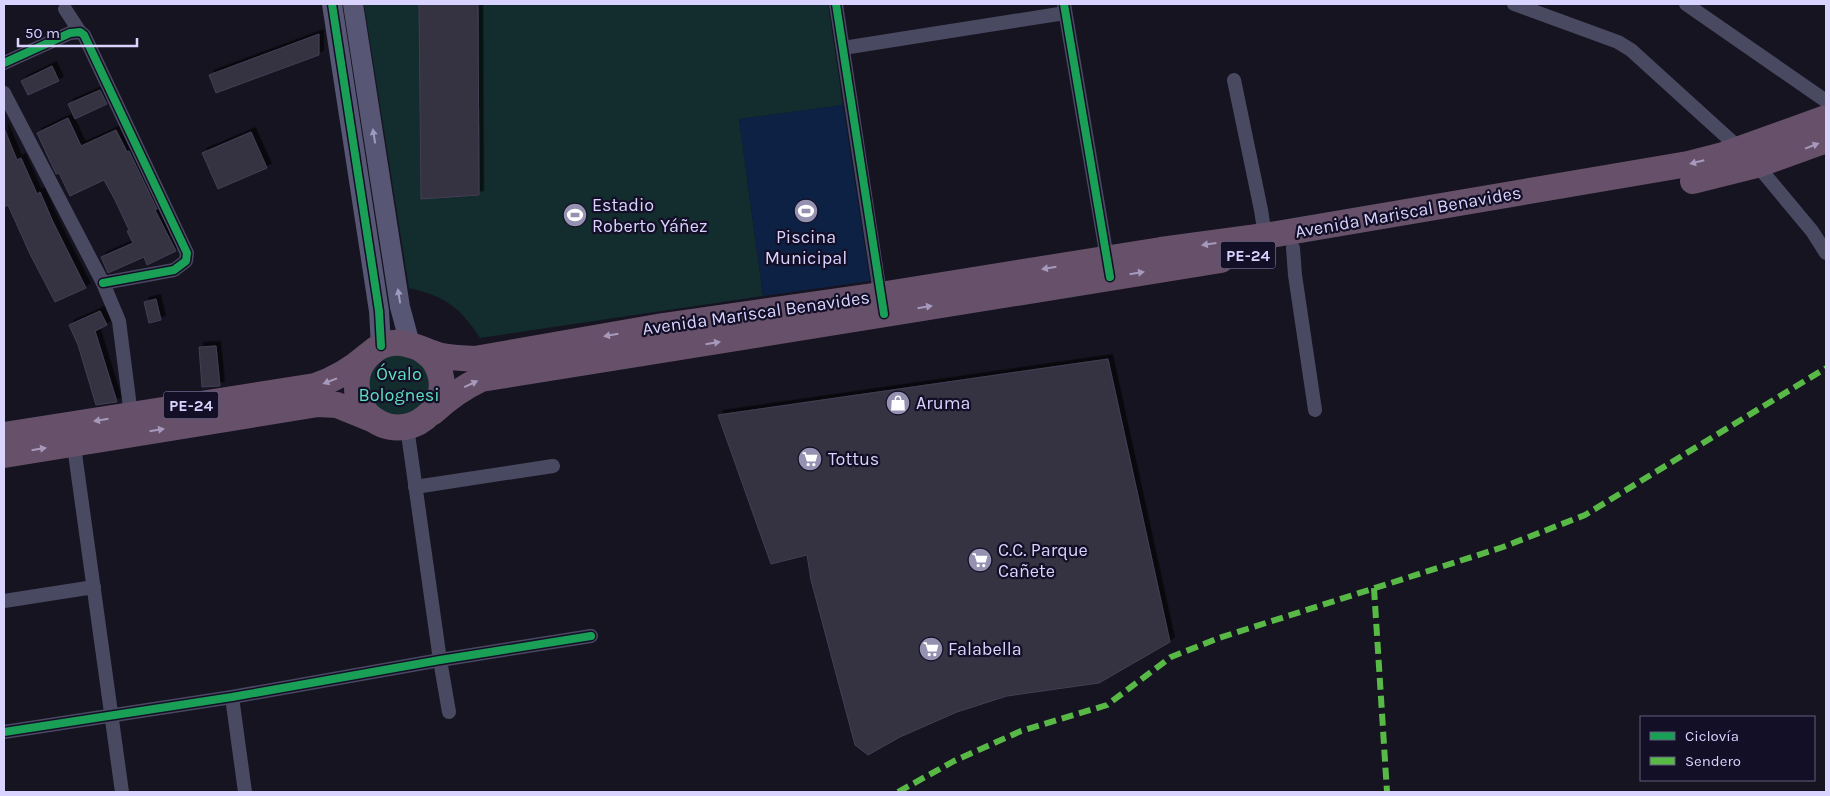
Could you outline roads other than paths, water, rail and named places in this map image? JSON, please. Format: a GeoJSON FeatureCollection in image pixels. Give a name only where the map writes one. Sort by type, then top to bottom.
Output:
{"type":"FeatureCollection","features":[{"type":"Feature","properties":{"kind":"highway","name":"Avenida Mariscal Benavides"},"geometry":{"type":"LineString","coordinates":[[1778,147],[1826,118]]}},
{"type":"Feature","properties":{"kind":"highway","name":"Avenida Mariscal Benavides"},"geometry":{"type":"LineString","coordinates":[[432,413],[447,398],[481,379],[882,304],[1109,268],[1265,236],[1688,164],[1749,157],[1778,147],[1826,140]]}},
{"type":"Feature","properties":{"kind":"highway","name":"Avenida Mariscal Benavides"},"geometry":{"type":"LineString","coordinates":[[1109,268],[1293,248],[1644,190],[1726,173],[1749,157]]}},
{"type":"Feature","properties":{"kind":"highway","name":"Avenida Mariscal Benavides"},"geometry":{"type":"LineString","coordinates":[[416,346],[448,357],[475,359],[663,326],[882,304]]}},
{"type":"Feature","properties":{"kind":"highway"},"geometry":{"type":"LineString","coordinates":[[395,342],[416,346],[434,361],[442,378],[440,396],[432,413],[421,422],[407,427],[390,427],[375,420],[364,410],[357,396],[356,381],[360,366],[375,350],[395,342]]}},
{"type":"Feature","properties":{"kind":"highway","name":"PE-24"},"geometry":{"type":"LineString","coordinates":[[4,455],[131,415],[315,386],[351,370],[375,350]]}},
{"type":"Feature","properties":{"kind":"highway","name":"PE-24"},"geometry":{"type":"LineString","coordinates":[[4,435],[72,434],[318,404],[337,405],[375,420]]}},
{"type":"Feature","properties":{"kind":"street"},"geometry":{"type":"LineString","coordinates":[[332,4],[379,311],[375,350]]}},
{"type":"Feature","properties":{"kind":"street"},"geometry":{"type":"LineString","coordinates":[[353,4],[400,307],[416,346]]}},
{"type":"Feature","properties":{"kind":"street"},"geometry":{"type":"LineString","coordinates":[[836,4],[882,304]]}},
{"type":"Feature","properties":{"kind":"street"},"geometry":{"type":"LineString","coordinates":[[1514,4],[1625,46],[1749,157],[1812,231],[1826,253]]}},
{"type":"Feature","properties":{"kind":"street"},"geometry":{"type":"LineString","coordinates":[[1686,4],[1826,101]]}},
{"type":"Feature","properties":{"kind":"street"},"geometry":{"type":"LineString","coordinates":[[843,48],[1065,8],[1109,268]]}},
{"type":"Feature","properties":{"kind":"street"},"geometry":{"type":"LineString","coordinates":[[65,9],[89,44],[187,253],[186,261],[174,270],[103,283]]}},
{"type":"Feature","properties":{"kind":"street"},"geometry":{"type":"LineString","coordinates":[[4,63],[70,33],[80,32]]}},
{"type":"Feature","properties":{"kind":"street"},"geometry":{"type":"LineString","coordinates":[[1234,80],[1265,236]]}},
{"type":"Feature","properties":{"kind":"street"},"geometry":{"type":"LineString","coordinates":[[4,92],[103,283],[119,321],[131,415]]}},
{"type":"Feature","properties":{"kind":"street"},"geometry":{"type":"LineString","coordinates":[[1293,248],[1295,275],[1315,410]]}},
{"type":"Feature","properties":{"kind":"street"},"geometry":{"type":"LineString","coordinates":[[407,427],[440,660],[450,712]]}},
{"type":"Feature","properties":{"kind":"street"},"geometry":{"type":"LineString","coordinates":[[72,434],[122,792]]}},
{"type":"Feature","properties":{"kind":"street"},"geometry":{"type":"LineString","coordinates":[[416,487],[553,466]]}},
{"type":"Feature","properties":{"kind":"street"},"geometry":{"type":"LineString","coordinates":[[4,601],[94,587]]}},
{"type":"Feature","properties":{"kind":"street"},"geometry":{"type":"LineString","coordinates":[[4,732],[591,636]]}},
{"type":"Feature","properties":{"kind":"street"},"geometry":{"type":"LineString","coordinates":[[232,696],[245,792]]}},
{"type":"Feature","properties":{"kind":"water","name":"Piscina Municipal"},"geometry":{"type":"Polygon","coordinates":[[[843,105],[870,281],[763,296],[739,119],[843,105]]]}},
{"type":"Feature","properties":{"kind":"place","name":"Piscina Municipal"},"geometry":{"type":"Point","coordinates":[806,211]}},
{"type":"Feature","properties":{"kind":"place","name":"Estadio Roberto Yáñez"},"geometry":{"type":"Point","coordinates":[575,215]}},
{"type":"Feature","properties":{"kind":"place","name":"Aruma"},"geometry":{"type":"Point","coordinates":[898,403]}},
{"type":"Feature","properties":{"kind":"place","name":"Tottus"},"geometry":{"type":"Point","coordinates":[810,459]}},
{"type":"Feature","properties":{"kind":"place","name":"C.C. Parque Cañete"},"geometry":{"type":"Point","coordinates":[980,560]}},
{"type":"Feature","properties":{"kind":"place","name":"Falabella"},"geometry":{"type":"Point","coordinates":[931,649]}},
{"type":"Feature","properties":{"kind":"park label","name":"Óvalo Bolognesi"},"geometry":{"type":"Point","coordinates":[399,384]}}]}
